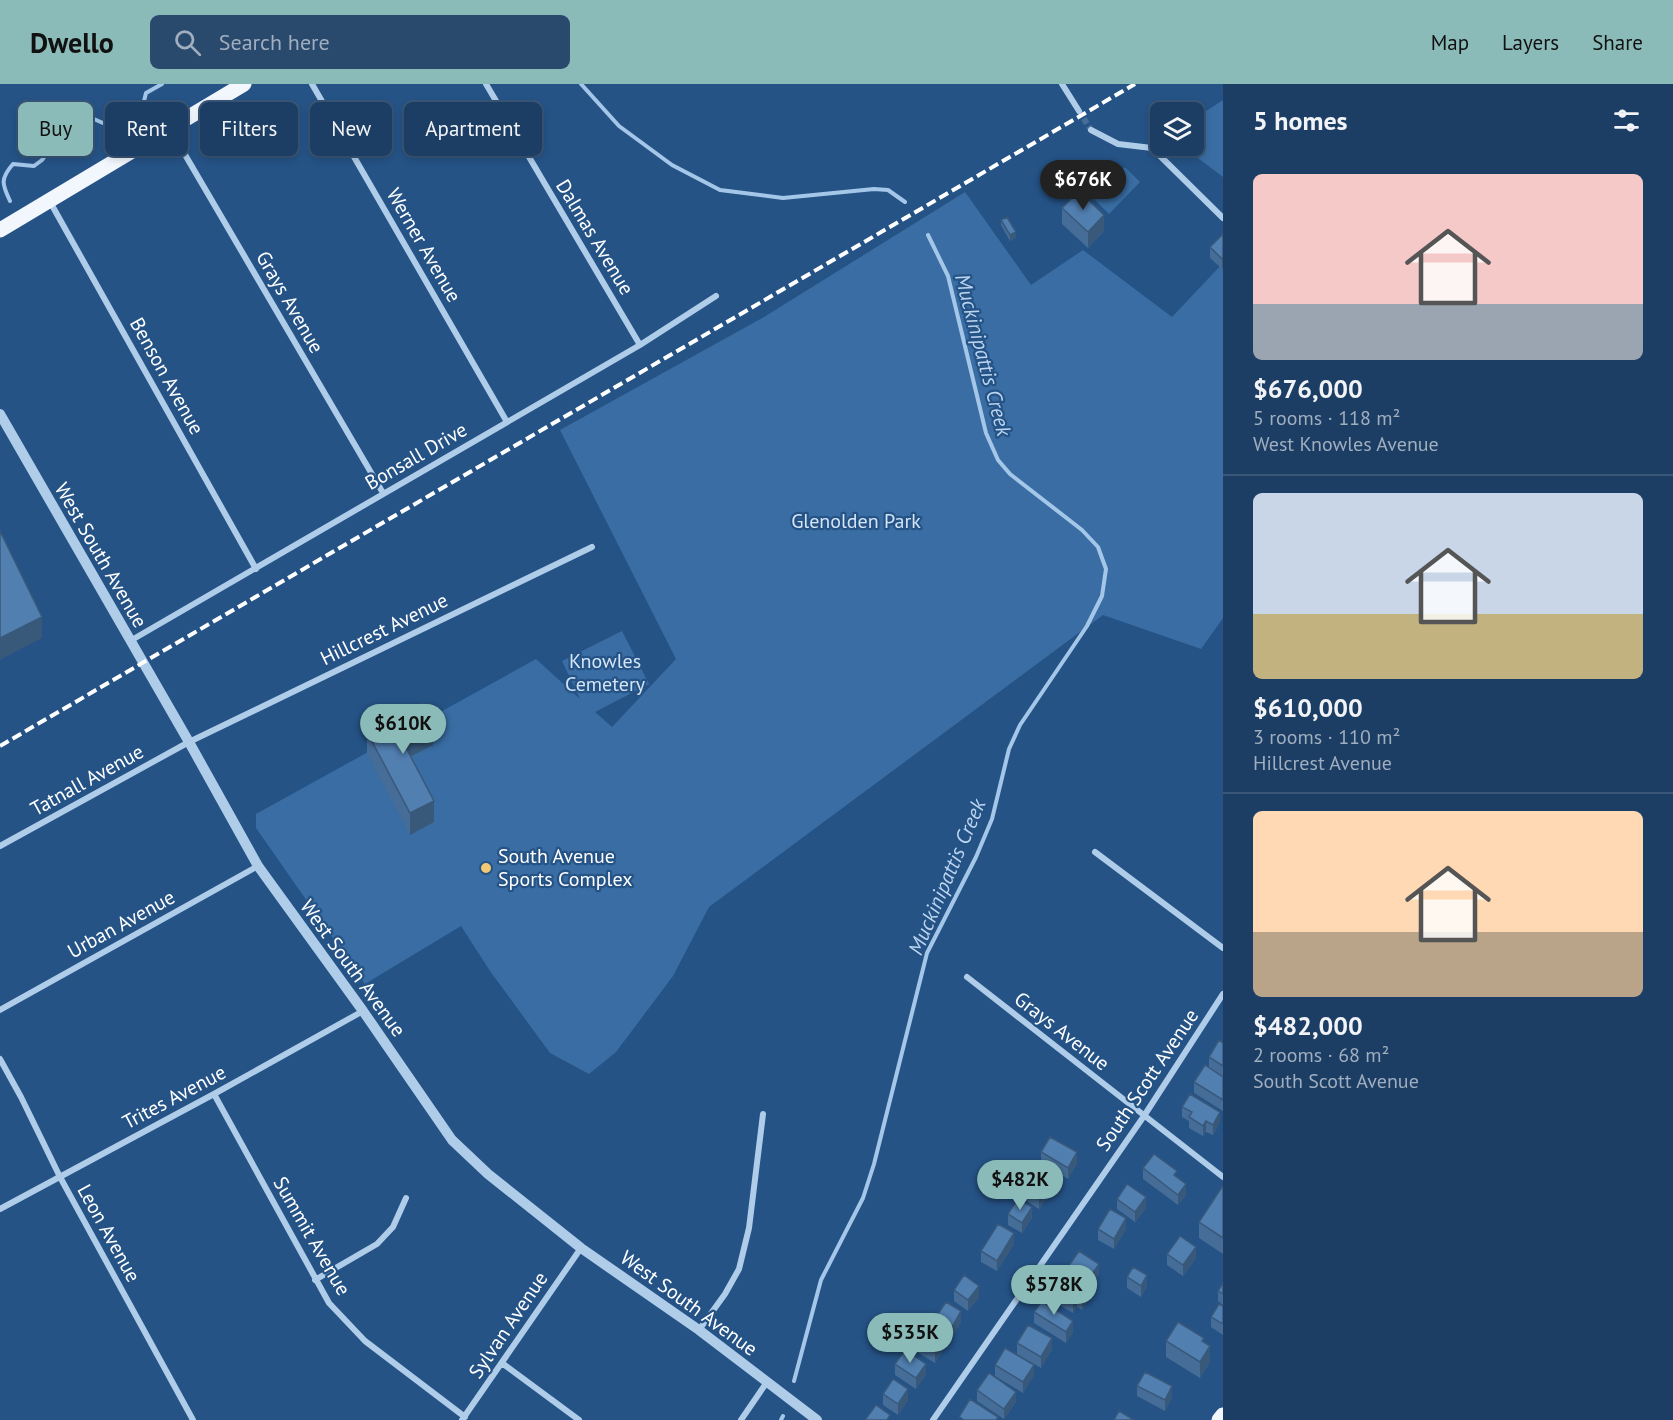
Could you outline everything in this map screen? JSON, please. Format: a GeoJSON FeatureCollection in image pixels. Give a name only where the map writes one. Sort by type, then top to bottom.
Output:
{"type":"FeatureCollection","features":[{"type":"Feature","properties":{"kind":"main road"},"geometry":{"type":"LineString","coordinates":[[188,117],[244,84]]}},
{"type":"Feature","properties":{"kind":"main road"},"geometry":{"type":"LineString","coordinates":[[0,230],[122,156]]}},
{"type":"Feature","properties":{"kind":"main road"},"geometry":{"type":"LineString","coordinates":[[1220,1420],[1223,1415]]}},
{"type":"Feature","properties":{"kind":"street","name":"Werner Avenue"},"geometry":{"type":"LineString","coordinates":[[312,84],[507,422]]}},
{"type":"Feature","properties":{"kind":"street","name":"Dalmas Avenue"},"geometry":{"type":"LineString","coordinates":[[486,84],[640,345]]}},
{"type":"Feature","properties":{"kind":"street"},"geometry":{"type":"LineString","coordinates":[[1062,84],[1079,111]]}},
{"type":"Feature","properties":{"kind":"street"},"geometry":{"type":"LineString","coordinates":[[1091,130],[1119,144],[1152,148],[1223,218]]}},
{"type":"Feature","properties":{"kind":"street","name":"Grays Avenue"},"geometry":{"type":"LineString","coordinates":[[185,156],[383,493]]}},
{"type":"Feature","properties":{"kind":"street","name":"Benson Avenue"},"geometry":{"type":"LineString","coordinates":[[49,200],[256,569]]}},
{"type":"Feature","properties":{"kind":"street","name":"Bonsall Drive"},"geometry":{"type":"LineString","coordinates":[[130,641],[640,345],[716,296]]}},
{"type":"Feature","properties":{"kind":"street","name":"West South Avenue"},"geometry":{"type":"LineString","coordinates":[[0,414],[189,741],[258,866],[363,1011],[452,1140],[488,1174],[581,1248],[699,1330],[818,1420]]}},
{"type":"Feature","properties":{"kind":"street","name":"Hillcrest Avenue"},"geometry":{"type":"LineString","coordinates":[[189,741],[592,547]]}},
{"type":"Feature","properties":{"kind":"street","name":"Tatnall Avenue"},"geometry":{"type":"LineString","coordinates":[[0,846],[189,741]]}},
{"type":"Feature","properties":{"kind":"street"},"geometry":{"type":"LineString","coordinates":[[1095,852],[1223,948]]}},
{"type":"Feature","properties":{"kind":"street","name":"Urban Avenue"},"geometry":{"type":"LineString","coordinates":[[0,1010],[258,866]]}},
{"type":"Feature","properties":{"kind":"street","name":"Grays Avenue"},"geometry":{"type":"LineString","coordinates":[[967,977],[1223,1177]]}},
{"type":"Feature","properties":{"kind":"street","name":"South Scott Avenue"},"geometry":{"type":"LineString","coordinates":[[933,1420],[1144,1116],[1223,994]]}},
{"type":"Feature","properties":{"kind":"street","name":"Trites Avenue"},"geometry":{"type":"LineString","coordinates":[[0,1209],[363,1011]]}},
{"type":"Feature","properties":{"kind":"street","name":"Leon Avenue"},"geometry":{"type":"LineString","coordinates":[[0,1059],[60,1177],[193,1420]]}},
{"type":"Feature","properties":{"kind":"street","name":"Summit Avenue"},"geometry":{"type":"LineString","coordinates":[[214,1094],[329,1303],[365,1341],[463,1418]]}},
{"type":"Feature","properties":{"kind":"street"},"geometry":{"type":"LineString","coordinates":[[699,1330],[725,1294],[739,1269],[749,1228],[763,1114]]}},
{"type":"Feature","properties":{"kind":"street"},"geometry":{"type":"LineString","coordinates":[[315,1280],[377,1244],[393,1227],[406,1198]]}},
{"type":"Feature","properties":{"kind":"street","name":"Sylvan Avenue"},"geometry":{"type":"LineString","coordinates":[[463,1418],[581,1248]]}},
{"type":"Feature","properties":{"kind":"street"},"geometry":{"type":"LineString","coordinates":[[502,1363],[579,1420]]}},
{"type":"Feature","properties":{"kind":"street"},"geometry":{"type":"LineString","coordinates":[[741,1420],[767,1382]]}},
{"type":"Feature","properties":{"kind":"green space"},"geometry":{"type":"Polygon","coordinates":[[[1223,100],[1223,177],[1195,156],[1204,156],[1204,112],[1223,100]]]}},
{"type":"Feature","properties":{"kind":"green space"},"geometry":{"type":"Polygon","coordinates":[[[1125,167],[1140,182],[1109,214],[1094,199],[1125,167]]]}},
{"type":"Feature","properties":{"kind":"green space","name":"Glenolden Park"},"geometry":{"type":"Polygon","coordinates":[[[965,192],[1031,285],[1083,250],[1172,317],[1223,263],[1223,618],[1201,649],[1103,615],[709,907],[673,976],[616,1052],[589,1074],[550,1053],[490,971],[461,926],[365,984],[256,828],[256,814],[536,659],[580,699],[562,661],[622,631],[649,684],[595,712],[612,727],[676,659],[560,430],[764,317],[965,192]]]}},
{"type":"Feature","properties":{"kind":"building"},"geometry":{"type":"Polygon","coordinates":[[[1079,191],[1104,215],[1088,232],[1062,208],[1079,191]]]}},
{"type":"Feature","properties":{"kind":"building"},"geometry":{"type":"Polygon","coordinates":[[[1007,217],[1016,232],[1010,235],[1001,220],[1007,217]]]}},
{"type":"Feature","properties":{"kind":"building"},"geometry":{"type":"Polygon","coordinates":[[[1223,234],[1223,257],[1222,259],[1210,247],[1223,234]]]}},
{"type":"Feature","properties":{"kind":"building"},"geometry":{"type":"Polygon","coordinates":[[[0,531],[42,617],[0,638],[0,531]]]}},
{"type":"Feature","properties":{"kind":"building"},"geometry":{"type":"Polygon","coordinates":[[[422,703],[433,724],[402,740],[434,801],[410,813],[367,732],[422,703]]]}},
{"type":"Feature","properties":{"kind":"building"},"geometry":{"type":"Polygon","coordinates":[[[1219,1040],[1223,1043],[1223,1066],[1209,1057],[1219,1040]]]}},
{"type":"Feature","properties":{"kind":"building"},"geometry":{"type":"Polygon","coordinates":[[[1205,1065],[1223,1077],[1223,1100],[1194,1082],[1205,1065]]]}},
{"type":"Feature","properties":{"kind":"building"},"geometry":{"type":"Polygon","coordinates":[[[1190,1094],[1220,1112],[1213,1125],[1206,1121],[1203,1126],[1189,1117],[1192,1112],[1182,1107],[1190,1094]]]}},
{"type":"Feature","properties":{"kind":"building"},"geometry":{"type":"Polygon","coordinates":[[[1050,1137],[1077,1152],[1068,1168],[1041,1152],[1050,1137]]]}},
{"type":"Feature","properties":{"kind":"building"},"geometry":{"type":"Polygon","coordinates":[[[1154,1154],[1177,1171],[1174,1175],[1186,1184],[1178,1195],[1143,1168],[1154,1154]]]}},
{"type":"Feature","properties":{"kind":"building"},"geometry":{"type":"Polygon","coordinates":[[[1026,1168],[1049,1183],[1039,1199],[1016,1183],[1026,1168]]]}},
{"type":"Feature","properties":{"kind":"building"},"geometry":{"type":"Polygon","coordinates":[[[1127,1184],[1146,1197],[1135,1212],[1117,1199],[1127,1184]]]}},
{"type":"Feature","properties":{"kind":"building"},"geometry":{"type":"Polygon","coordinates":[[[1223,1188],[1223,1238],[1199,1222],[1223,1188]]]}},
{"type":"Feature","properties":{"kind":"building"},"geometry":{"type":"Polygon","coordinates":[[[1018,1199],[1032,1207],[1022,1223],[1008,1214],[1018,1199]]]}},
{"type":"Feature","properties":{"kind":"building"},"geometry":{"type":"Polygon","coordinates":[[[1110,1209],[1126,1218],[1114,1239],[1098,1229],[1110,1209]]]}},
{"type":"Feature","properties":{"kind":"building"},"geometry":{"type":"Polygon","coordinates":[[[998,1224],[1014,1233],[997,1261],[981,1251],[998,1224]]]}},
{"type":"Feature","properties":{"kind":"building"},"geometry":{"type":"Polygon","coordinates":[[[1180,1236],[1196,1247],[1183,1265],[1167,1254],[1180,1236]]]}},
{"type":"Feature","properties":{"kind":"building"},"geometry":{"type":"Polygon","coordinates":[[[1079,1251],[1099,1264],[1088,1280],[1068,1267],[1079,1251]]]}},
{"type":"Feature","properties":{"kind":"building"},"geometry":{"type":"Polygon","coordinates":[[[1133,1267],[1147,1275],[1141,1286],[1127,1277],[1133,1267]]]}},
{"type":"Feature","properties":{"kind":"building"},"geometry":{"type":"Polygon","coordinates":[[[964,1275],[979,1286],[968,1300],[954,1290],[964,1275]]]}},
{"type":"Feature","properties":{"kind":"building"},"geometry":{"type":"Polygon","coordinates":[[[1065,1276],[1088,1289],[1082,1300],[1077,1296],[1073,1302],[1056,1292],[1065,1276]]]}},
{"type":"Feature","properties":{"kind":"building"},"geometry":{"type":"Polygon","coordinates":[[[1223,1283],[1223,1294],[1218,1291],[1223,1283]]]}},
{"type":"Feature","properties":{"kind":"building"},"geometry":{"type":"Polygon","coordinates":[[[1042,1301],[1073,1321],[1066,1332],[1034,1312],[1042,1301]]]}},
{"type":"Feature","properties":{"kind":"building"},"geometry":{"type":"Polygon","coordinates":[[[946,1302],[961,1311],[952,1327],[936,1317],[946,1302]]]}},
{"type":"Feature","properties":{"kind":"building"},"geometry":{"type":"Polygon","coordinates":[[[1219,1304],[1223,1306],[1223,1324],[1211,1317],[1219,1304]]]}},
{"type":"Feature","properties":{"kind":"building"},"geometry":{"type":"Polygon","coordinates":[[[1178,1322],[1204,1338],[1202,1341],[1210,1346],[1200,1362],[1166,1341],[1178,1322]]]}},
{"type":"Feature","properties":{"kind":"building"},"geometry":{"type":"Polygon","coordinates":[[[1028,1325],[1052,1338],[1041,1357],[1017,1343],[1028,1325]]]}},
{"type":"Feature","properties":{"kind":"building"},"geometry":{"type":"Polygon","coordinates":[[[918,1327],[926,1332],[928,1328],[944,1337],[935,1352],[912,1339],[918,1327]]]}},
{"type":"Feature","properties":{"kind":"building"},"geometry":{"type":"Polygon","coordinates":[[[1005,1348],[1034,1365],[1023,1382],[995,1365],[1005,1348]]]}},
{"type":"Feature","properties":{"kind":"building"},"geometry":{"type":"Polygon","coordinates":[[[905,1350],[926,1364],[916,1378],[895,1364],[905,1350]]]}},
{"type":"Feature","properties":{"kind":"building"},"geometry":{"type":"Polygon","coordinates":[[[1145,1372],[1172,1386],[1165,1400],[1137,1386],[1145,1372]]]}},
{"type":"Feature","properties":{"kind":"building"},"geometry":{"type":"Polygon","coordinates":[[[989,1373],[1016,1392],[1004,1409],[977,1390],[989,1373]]]}},
{"type":"Feature","properties":{"kind":"building"},"geometry":{"type":"Polygon","coordinates":[[[893,1379],[908,1389],[898,1404],[883,1394],[893,1379]]]}},
{"type":"Feature","properties":{"kind":"building"},"geometry":{"type":"Polygon","coordinates":[[[970,1399],[998,1417],[996,1420],[964,1420],[959,1417],[970,1399]]]}},
{"type":"Feature","properties":{"kind":"building"},"geometry":{"type":"Polygon","coordinates":[[[876,1405],[890,1415],[887,1420],[865,1420],[876,1405]]]}},
{"type":"Feature","properties":{"kind":"building"},"geometry":{"type":"Polygon","coordinates":[[[1119,1411],[1134,1420],[1114,1420],[1119,1411]]]}},
{"type":"Feature","properties":{"kind":"waterway"},"geometry":{"type":"LineString","coordinates":[[10,201],[4,182],[9,169],[13,164],[34,166],[42,160],[72,117],[87,116],[112,127],[129,124],[140,117],[146,93],[162,84]]}},
{"type":"Feature","properties":{"kind":"waterway","name":"Muckinipattis Creek"},"geometry":{"type":"LineString","coordinates":[[581,84],[619,126],[672,165],[720,190],[783,198],[874,189],[888,190],[905,202]]}},
{"type":"Feature","properties":{"kind":"waterway","name":"Muckinipattis Creek"},"geometry":{"type":"LineString","coordinates":[[794,1381],[821,1280],[863,1198],[874,1164],[927,953],[976,857],[992,819],[1009,749],[1020,725],[1087,626],[1102,596],[1106,569],[1098,547],[1082,530],[1010,474],[998,460],[986,433],[948,276],[928,235]]}},
{"type":"Feature","properties":{"kind":"waterway","name":"Muckinipattis Creek"},"geometry":{"type":"LineString","coordinates":[[781,1420],[783,1416]]}},
{"type":"Feature","properties":{"kind":"tunnel"},"geometry":{"type":"LineString","coordinates":[[1079,111],[1091,130]]}},
{"type":"Feature","properties":{"kind":"railway"},"geometry":{"type":"LineString","coordinates":[[0,746],[1135,84]]}},
{"type":"Feature","properties":{"kind":"place","name":"South Avenue Sports Complex"},"geometry":{"type":"Point","coordinates":[486,868]}},
{"type":"Feature","properties":{"kind":"park label","name":"Knowles Cemetery"},"geometry":{"type":"Point","coordinates":[605,672]}}]}
